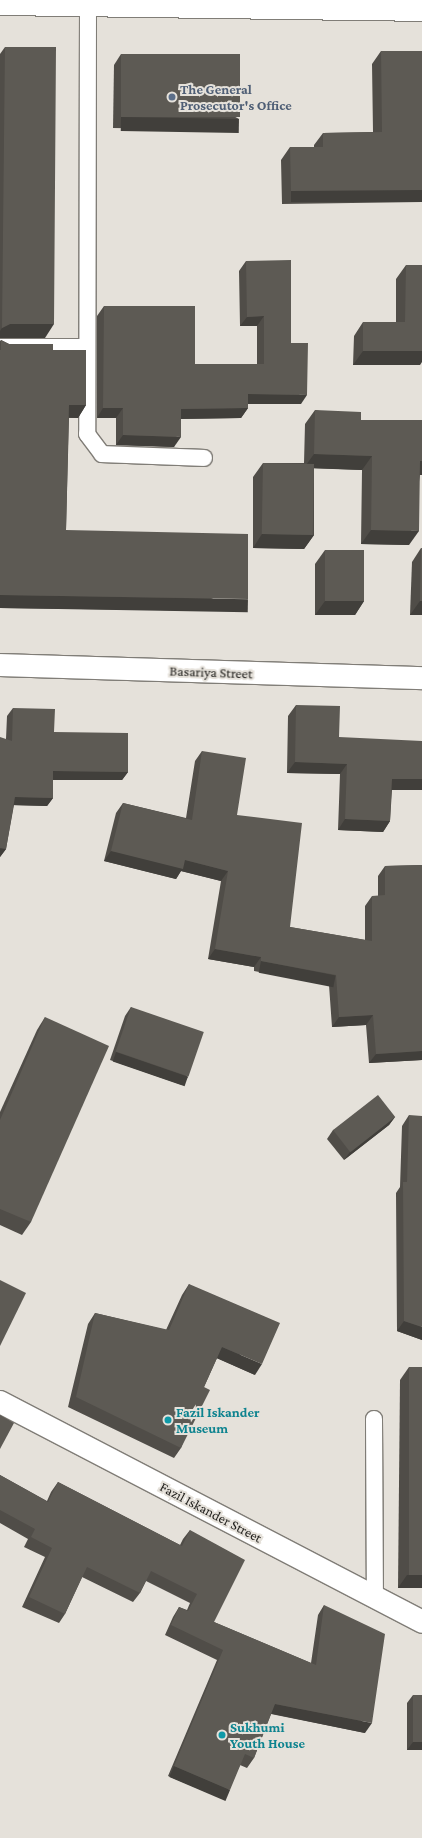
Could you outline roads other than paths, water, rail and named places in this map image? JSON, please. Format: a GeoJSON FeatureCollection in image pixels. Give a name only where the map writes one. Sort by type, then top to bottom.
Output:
{"type":"FeatureCollection","features":[{"type":"Feature","properties":{"kind":"street"},"geometry":{"type":"LineString","coordinates":[[0,4],[422,10]]}},
{"type":"Feature","properties":{"kind":"street","name":"Basariya Street"},"geometry":{"type":"LineString","coordinates":[[0,665],[422,678]]}},
{"type":"Feature","properties":{"kind":"street","name":"Fazil Iskander Street"},"geometry":{"type":"LineString","coordinates":[[0,1402],[422,1622]]}},
{"type":"Feature","properties":{"kind":"lane"},"geometry":{"type":"LineString","coordinates":[[88,6],[87,434],[102,454],[204,458]]}},
{"type":"Feature","properties":{"kind":"lane"},"geometry":{"type":"LineString","coordinates":[[0,347],[87,347]]}},
{"type":"Feature","properties":{"kind":"lane"},"geometry":{"type":"LineString","coordinates":[[374,1419],[375,1598]]}},
{"type":"Feature","properties":{"kind":"place","name":"The General Prosecutor's Office"},"geometry":{"type":"Point","coordinates":[172,97]}},
{"type":"Feature","properties":{"kind":"place","name":"Fazil Iskander Museum"},"geometry":{"type":"Point","coordinates":[168,1420]}},
{"type":"Feature","properties":{"kind":"place","name":"Sukhumi Youth House"},"geometry":{"type":"Point","coordinates":[222,1735]}}]}
